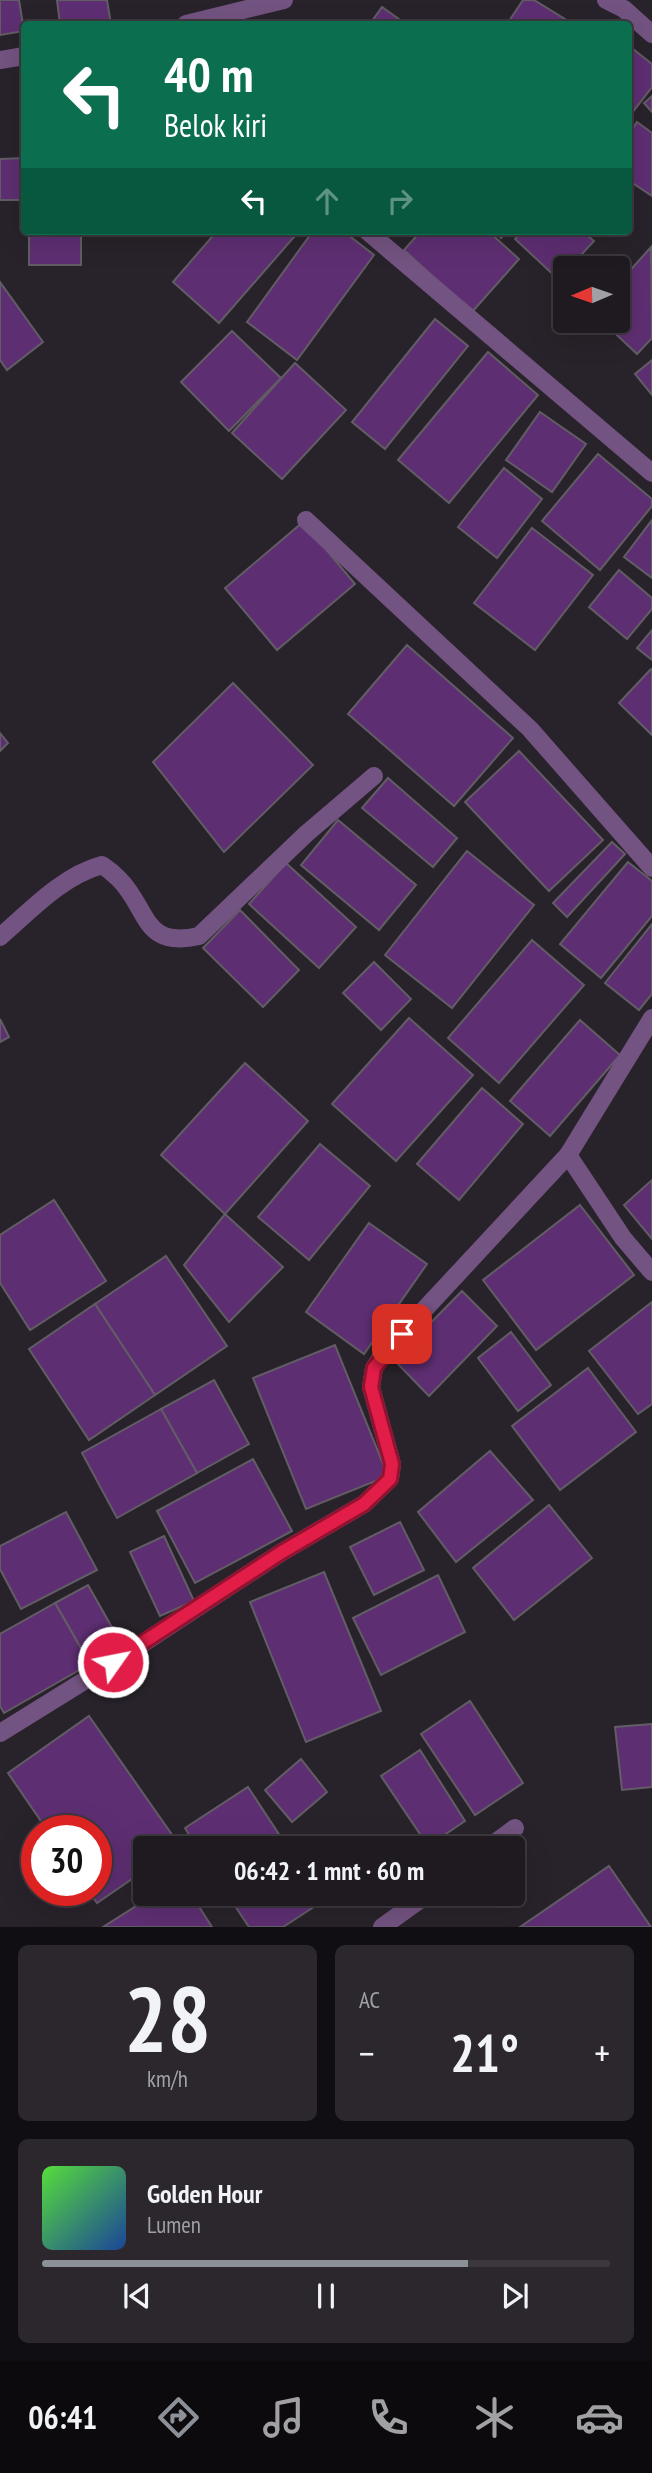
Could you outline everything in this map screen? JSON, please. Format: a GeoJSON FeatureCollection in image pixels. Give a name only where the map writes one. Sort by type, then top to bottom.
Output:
{"type":"FeatureCollection","features":[{"type":"Feature","properties":{"kind":"street"},"geometry":{"type":"LineString","coordinates":[[198,21],[284,0]]}},
{"type":"Feature","properties":{"kind":"street"},"geometry":{"type":"LineString","coordinates":[[606,0],[624,9],[652,34]]}},
{"type":"Feature","properties":{"kind":"street"},"geometry":{"type":"LineString","coordinates":[[0,60],[21,56]]}},
{"type":"Feature","properties":{"kind":"street"},"geometry":{"type":"LineString","coordinates":[[372,235],[652,473]]}},
{"type":"Feature","properties":{"kind":"street"},"geometry":{"type":"LineString","coordinates":[[306,520],[530,729],[652,868]]}},
{"type":"Feature","properties":{"kind":"street"},"geometry":{"type":"LineString","coordinates":[[0,937],[56,888],[86,869],[102,865],[120,880],[157,934],[179,941],[199,936],[306,834],[374,776]]}},
{"type":"Feature","properties":{"kind":"street"},"geometry":{"type":"LineString","coordinates":[[0,1733],[282,1552],[364,1504],[390,1479],[392,1464],[371,1387],[374,1368],[393,1344],[568,1155],[652,1018]]}},
{"type":"Feature","properties":{"kind":"street"},"geometry":{"type":"LineString","coordinates":[[568,1155],[623,1238],[652,1272]]}},
{"type":"Feature","properties":{"kind":"street"},"geometry":{"type":"LineString","coordinates":[[504,1836],[515,1828]]}},
{"type":"Feature","properties":{"kind":"street"},"geometry":{"type":"LineString","coordinates":[[382,1927],[411,1906]]}},
{"type":"Feature","properties":{"kind":"building"},"geometry":{"type":"Polygon","coordinates":[[[0,0],[19,0],[21,32],[0,35],[0,0]]]}},
{"type":"Feature","properties":{"kind":"building"},"geometry":{"type":"Polygon","coordinates":[[[57,0],[107,0],[110,21],[60,21],[57,0]]]}},
{"type":"Feature","properties":{"kind":"building"},"geometry":{"type":"Polygon","coordinates":[[[523,0],[534,0],[568,21],[509,21],[523,0]]]}},
{"type":"Feature","properties":{"kind":"building"},"geometry":{"type":"Polygon","coordinates":[[[382,7],[402,21],[372,21],[382,7]]]}},
{"type":"Feature","properties":{"kind":"building"},"geometry":{"type":"Polygon","coordinates":[[[632,48],[652,64],[652,87],[632,113],[632,48]]]}},
{"type":"Feature","properties":{"kind":"building"},"geometry":{"type":"Polygon","coordinates":[[[652,96],[652,112],[644,103],[652,96]]]}},
{"type":"Feature","properties":{"kind":"building"},"geometry":{"type":"Polygon","coordinates":[[[637,122],[652,133],[652,196],[632,183],[632,130],[637,122]]]}},
{"type":"Feature","properties":{"kind":"building"},"geometry":{"type":"Polygon","coordinates":[[[21,158],[21,200],[0,200],[0,159],[21,158]]]}},
{"type":"Feature","properties":{"kind":"building"},"geometry":{"type":"Polygon","coordinates":[[[29,235],[81,235],[81,265],[29,265],[29,235]]]}},
{"type":"Feature","properties":{"kind":"building"},"geometry":{"type":"Polygon","coordinates":[[[214,235],[294,237],[219,323],[173,282],[214,235]]]}},
{"type":"Feature","properties":{"kind":"building"},"geometry":{"type":"Polygon","coordinates":[[[310,235],[348,235],[374,255],[297,360],[247,322],[310,235]]]}},
{"type":"Feature","properties":{"kind":"building"},"geometry":{"type":"Polygon","coordinates":[[[417,235],[492,235],[519,259],[472,312],[404,250],[417,235]]]}},
{"type":"Feature","properties":{"kind":"building"},"geometry":{"type":"Polygon","coordinates":[[[518,235],[587,235],[594,241],[580,256],[553,256],[553,274],[515,239],[518,235]]]}},
{"type":"Feature","properties":{"kind":"building"},"geometry":{"type":"Polygon","coordinates":[[[651,247],[652,338],[637,354],[615,333],[630,333],[630,271],[651,247]]]}},
{"type":"Feature","properties":{"kind":"building"},"geometry":{"type":"Polygon","coordinates":[[[0,282],[43,342],[7,370],[0,360],[0,282]]]}},
{"type":"Feature","properties":{"kind":"building"},"geometry":{"type":"Polygon","coordinates":[[[435,319],[468,346],[385,449],[352,422],[435,319]]]}},
{"type":"Feature","properties":{"kind":"building"},"geometry":{"type":"Polygon","coordinates":[[[232,331],[281,378],[229,431],[181,382],[232,331]]]}},
{"type":"Feature","properties":{"kind":"building"},"geometry":{"type":"Polygon","coordinates":[[[488,352],[538,395],[449,503],[398,460],[488,352]]]}},
{"type":"Feature","properties":{"kind":"building"},"geometry":{"type":"Polygon","coordinates":[[[652,360],[652,395],[635,374],[652,360]]]}},
{"type":"Feature","properties":{"kind":"building"},"geometry":{"type":"Polygon","coordinates":[[[295,363],[346,410],[282,479],[232,433],[295,363]]]}},
{"type":"Feature","properties":{"kind":"building"},"geometry":{"type":"Polygon","coordinates":[[[540,412],[586,444],[552,492],[506,460],[540,412]]]}},
{"type":"Feature","properties":{"kind":"building"},"geometry":{"type":"Polygon","coordinates":[[[598,454],[652,499],[652,506],[600,570],[542,521],[598,454]]]}},
{"type":"Feature","properties":{"kind":"building"},"geometry":{"type":"Polygon","coordinates":[[[504,468],[542,499],[497,558],[458,527],[504,468]]]}},
{"type":"Feature","properties":{"kind":"building"},"geometry":{"type":"Polygon","coordinates":[[[652,520],[652,578],[624,557],[652,520]]]}},
{"type":"Feature","properties":{"kind":"building"},"geometry":{"type":"Polygon","coordinates":[[[303,522],[355,584],[277,650],[225,588],[303,522]]]}},
{"type":"Feature","properties":{"kind":"building"},"geometry":{"type":"Polygon","coordinates":[[[532,528],[593,575],[535,650],[474,603],[532,528]]]}},
{"type":"Feature","properties":{"kind":"building"},"geometry":{"type":"Polygon","coordinates":[[[619,570],[652,598],[652,609],[627,639],[589,607],[619,570]]]}},
{"type":"Feature","properties":{"kind":"building"},"geometry":{"type":"Polygon","coordinates":[[[652,630],[652,660],[637,648],[652,630]]]}},
{"type":"Feature","properties":{"kind":"building"},"geometry":{"type":"Polygon","coordinates":[[[407,645],[513,738],[454,806],[348,714],[407,645]]]}},
{"type":"Feature","properties":{"kind":"building"},"geometry":{"type":"Polygon","coordinates":[[[652,670],[652,735],[619,703],[652,670]]]}},
{"type":"Feature","properties":{"kind":"building"},"geometry":{"type":"Polygon","coordinates":[[[233,683],[313,765],[224,852],[153,762],[233,683]]]}},
{"type":"Feature","properties":{"kind":"building"},"geometry":{"type":"Polygon","coordinates":[[[0,733],[8,743],[0,751],[0,733]]]}},
{"type":"Feature","properties":{"kind":"building"},"geometry":{"type":"Polygon","coordinates":[[[519,751],[603,840],[549,891],[465,802],[519,751]]]}},
{"type":"Feature","properties":{"kind":"building"},"geometry":{"type":"Polygon","coordinates":[[[388,778],[457,838],[433,867],[362,808],[388,778]]]}},
{"type":"Feature","properties":{"kind":"building"},"geometry":{"type":"Polygon","coordinates":[[[338,820],[416,885],[379,930],[301,865],[338,820]]]}},
{"type":"Feature","properties":{"kind":"building"},"geometry":{"type":"Polygon","coordinates":[[[612,842],[625,854],[567,917],[553,903],[612,842]]]}},
{"type":"Feature","properties":{"kind":"building"},"geometry":{"type":"Polygon","coordinates":[[[467,851],[534,905],[452,1008],[385,955],[467,851]]]}},
{"type":"Feature","properties":{"kind":"building"},"geometry":{"type":"Polygon","coordinates":[[[628,862],[652,881],[652,916],[601,978],[560,944],[628,862]]]}},
{"type":"Feature","properties":{"kind":"building"},"geometry":{"type":"Polygon","coordinates":[[[286,863],[356,927],[319,968],[249,904],[286,863]]]}},
{"type":"Feature","properties":{"kind":"building"},"geometry":{"type":"Polygon","coordinates":[[[240,910],[299,970],[263,1007],[203,948],[240,910]]]}},
{"type":"Feature","properties":{"kind":"building"},"geometry":{"type":"Polygon","coordinates":[[[652,924],[652,994],[639,1010],[605,983],[652,924]]]}},
{"type":"Feature","properties":{"kind":"building"},"geometry":{"type":"Polygon","coordinates":[[[532,940],[584,985],[499,1083],[448,1038],[532,940]]]}},
{"type":"Feature","properties":{"kind":"building"},"geometry":{"type":"Polygon","coordinates":[[[374,962],[411,999],[381,1030],[343,993],[374,962]]]}},
{"type":"Feature","properties":{"kind":"building"},"geometry":{"type":"Polygon","coordinates":[[[409,1018],[473,1075],[396,1161],[332,1104],[409,1018]]]}},
{"type":"Feature","properties":{"kind":"building"},"geometry":{"type":"Polygon","coordinates":[[[0,1019],[9,1037],[0,1042],[0,1019]]]}},
{"type":"Feature","properties":{"kind":"building"},"geometry":{"type":"Polygon","coordinates":[[[580,1020],[620,1055],[550,1136],[510,1101],[580,1020]]]}},
{"type":"Feature","properties":{"kind":"building"},"geometry":{"type":"Polygon","coordinates":[[[245,1063],[308,1121],[225,1214],[161,1155],[245,1063]]]}},
{"type":"Feature","properties":{"kind":"building"},"geometry":{"type":"Polygon","coordinates":[[[482,1088],[523,1124],[459,1200],[417,1164],[482,1088]]]}},
{"type":"Feature","properties":{"kind":"building"},"geometry":{"type":"Polygon","coordinates":[[[320,1144],[370,1186],[309,1260],[258,1217],[320,1144]]]}},
{"type":"Feature","properties":{"kind":"building"},"geometry":{"type":"Polygon","coordinates":[[[652,1180],[652,1239],[624,1205],[652,1180]]]}},
{"type":"Feature","properties":{"kind":"building"},"geometry":{"type":"Polygon","coordinates":[[[54,1200],[106,1281],[30,1330],[0,1283],[0,1235],[54,1200]]]}},
{"type":"Feature","properties":{"kind":"building"},"geometry":{"type":"Polygon","coordinates":[[[580,1205],[634,1275],[536,1350],[483,1280],[580,1205]]]}},
{"type":"Feature","properties":{"kind":"building"},"geometry":{"type":"Polygon","coordinates":[[[225,1214],[283,1267],[229,1322],[184,1265],[225,1214]]]}},
{"type":"Feature","properties":{"kind":"building"},"geometry":{"type":"Polygon","coordinates":[[[369,1223],[427,1264],[364,1354],[306,1312],[369,1223]]]}},
{"type":"Feature","properties":{"kind":"building"},"geometry":{"type":"Polygon","coordinates":[[[166,1256],[227,1346],[155,1395],[95,1304],[166,1256]]]}},
{"type":"Feature","properties":{"kind":"building"},"geometry":{"type":"Polygon","coordinates":[[[462,1291],[497,1326],[429,1396],[394,1360],[462,1291]]]}},
{"type":"Feature","properties":{"kind":"building"},"geometry":{"type":"Polygon","coordinates":[[[652,1302],[652,1404],[638,1414],[589,1351],[652,1302]]]}},
{"type":"Feature","properties":{"kind":"building"},"geometry":{"type":"Polygon","coordinates":[[[95,1304],[155,1395],[89,1440],[29,1349],[95,1304]]]}},
{"type":"Feature","properties":{"kind":"building"},"geometry":{"type":"Polygon","coordinates":[[[511,1332],[551,1385],[518,1411],[478,1358],[511,1332]]]}},
{"type":"Feature","properties":{"kind":"building"},"geometry":{"type":"Polygon","coordinates":[[[335,1345],[388,1476],[306,1509],[253,1378],[335,1345]]]}},
{"type":"Feature","properties":{"kind":"building"},"geometry":{"type":"Polygon","coordinates":[[[588,1368],[636,1432],[560,1490],[512,1426],[588,1368]]]}},
{"type":"Feature","properties":{"kind":"building"},"geometry":{"type":"Polygon","coordinates":[[[214,1380],[249,1444],[197,1473],[161,1409],[214,1380]]]}},
{"type":"Feature","properties":{"kind":"building"},"geometry":{"type":"Polygon","coordinates":[[[161,1409],[197,1473],[117,1518],[82,1453],[161,1409]]]}},
{"type":"Feature","properties":{"kind":"building"},"geometry":{"type":"Polygon","coordinates":[[[490,1451],[533,1500],[456,1562],[418,1512],[490,1451]]]}},
{"type":"Feature","properties":{"kind":"building"},"geometry":{"type":"Polygon","coordinates":[[[253,1459],[292,1531],[195,1583],[157,1511],[253,1459]]]}},
{"type":"Feature","properties":{"kind":"building"},"geometry":{"type":"Polygon","coordinates":[[[549,1505],[592,1558],[514,1620],[473,1568],[549,1505]]]}},
{"type":"Feature","properties":{"kind":"building"},"geometry":{"type":"Polygon","coordinates":[[[66,1512],[97,1570],[21,1609],[0,1569],[0,1546],[66,1512]]]}},
{"type":"Feature","properties":{"kind":"building"},"geometry":{"type":"Polygon","coordinates":[[[400,1522],[424,1570],[374,1595],[350,1547],[400,1522]]]}},
{"type":"Feature","properties":{"kind":"building"},"geometry":{"type":"Polygon","coordinates":[[[164,1536],[194,1601],[160,1616],[130,1552],[164,1536]]]}},
{"type":"Feature","properties":{"kind":"building"},"geometry":{"type":"Polygon","coordinates":[[[324,1572],[381,1711],[306,1742],[250,1602],[324,1572]]]}},
{"type":"Feature","properties":{"kind":"building"},"geometry":{"type":"Polygon","coordinates":[[[438,1575],[465,1632],[381,1675],[353,1618],[438,1575]]]}},
{"type":"Feature","properties":{"kind":"building"},"geometry":{"type":"Polygon","coordinates":[[[88,1585],[122,1645],[90,1664],[55,1603],[88,1585]]]}},
{"type":"Feature","properties":{"kind":"building"},"geometry":{"type":"Polygon","coordinates":[[[55,1603],[90,1664],[4,1713],[0,1706],[0,1634],[55,1603]]]}},
{"type":"Feature","properties":{"kind":"building"},"geometry":{"type":"Polygon","coordinates":[[[470,1701],[523,1783],[475,1815],[421,1734],[470,1701]]]}},
{"type":"Feature","properties":{"kind":"building"},"geometry":{"type":"Polygon","coordinates":[[[89,1716],[173,1836],[133,1836],[133,1878],[112,1893],[112,1815],[37,1815],[8,1773],[89,1716]]]}},
{"type":"Feature","properties":{"kind":"building"},"geometry":{"type":"Polygon","coordinates":[[[652,1724],[652,1787],[622,1790],[615,1727],[652,1724]]]}},
{"type":"Feature","properties":{"kind":"building"},"geometry":{"type":"Polygon","coordinates":[[[420,1750],[465,1821],[443,1836],[421,1836],[381,1776],[420,1750]]]}},
{"type":"Feature","properties":{"kind":"building"},"geometry":{"type":"Polygon","coordinates":[[[301,1759],[327,1792],[292,1822],[265,1790],[301,1759]]]}},
{"type":"Feature","properties":{"kind":"building"},"geometry":{"type":"Polygon","coordinates":[[[248,1787],[280,1836],[190,1836],[185,1828],[248,1787]]]}},
{"type":"Feature","properties":{"kind":"building"},"geometry":{"type":"Polygon","coordinates":[[[609,1866],[651,1927],[520,1927],[609,1866]]]}},
{"type":"Feature","properties":{"kind":"building"},"geometry":{"type":"Polygon","coordinates":[[[136,1906],[199,1906],[212,1927],[103,1927],[136,1906]]]}},
{"type":"Feature","properties":{"kind":"building"},"geometry":{"type":"Polygon","coordinates":[[[235,1906],[315,1906],[283,1927],[249,1927],[235,1906]]]}},
{"type":"Feature","properties":{"kind":"route"},"geometry":{"type":"LineString","coordinates":[[113,1662],[282,1552],[364,1504],[390,1479],[392,1464],[371,1387],[374,1368],[402,1334]]}}]}
